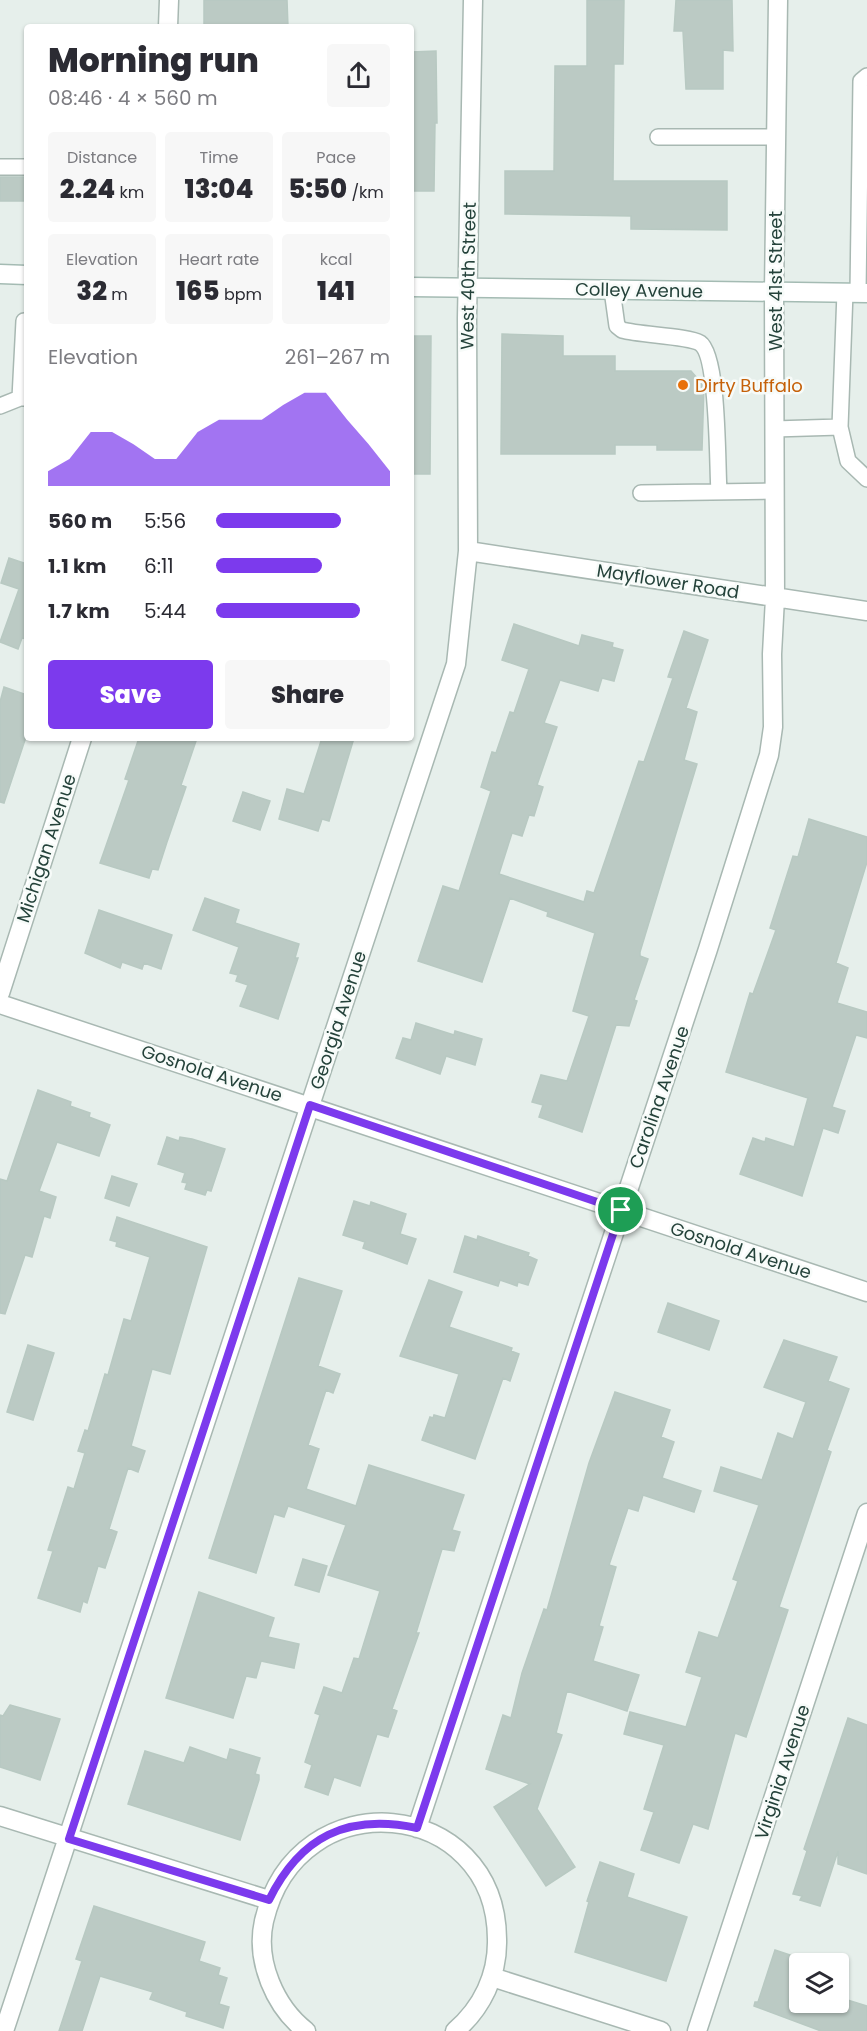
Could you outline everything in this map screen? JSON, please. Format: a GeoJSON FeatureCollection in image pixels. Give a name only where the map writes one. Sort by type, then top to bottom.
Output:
{"type":"FeatureCollection","features":[{"type":"Feature","properties":{"kind":"street"},"geometry":{"type":"LineString","coordinates":[[168,24],[169,0]]}},
{"type":"Feature","properties":{"kind":"street","name":"West 40th Street"},"geometry":{"type":"LineString","coordinates":[[468,551],[468,288],[473,0]]}},
{"type":"Feature","properties":{"kind":"street","name":"West 41st Street"},"geometry":{"type":"LineString","coordinates":[[775,598],[774,291],[778,0]]}},
{"type":"Feature","properties":{"kind":"street"},"geometry":{"type":"LineString","coordinates":[[0,274],[24,275]]}},
{"type":"Feature","properties":{"kind":"street","name":"Colley Avenue"},"geometry":{"type":"LineString","coordinates":[[414,287],[857,292]]}},
{"type":"Feature","properties":{"kind":"street","name":"Mayflower Road"},"geometry":{"type":"LineString","coordinates":[[468,551],[867,611]]}},
{"type":"Feature","properties":{"kind":"street","name":"Georgia Avenue"},"geometry":{"type":"LineString","coordinates":[[4,2031],[456,664],[468,551]]}},
{"type":"Feature","properties":{"kind":"street","name":"Carolina Avenue"},"geometry":{"type":"LineString","coordinates":[[417,1828],[708,949],[769,755],[773,728],[772,654],[775,598]]}},
{"type":"Feature","properties":{"kind":"street","name":"Michigan Avenue"},"geometry":{"type":"LineString","coordinates":[[0,993],[81,741]]}},
{"type":"Feature","properties":{"kind":"street","name":"Gosnold Avenue"},"geometry":{"type":"LineString","coordinates":[[0,1004],[310,1105],[867,1292]]}},
{"type":"Feature","properties":{"kind":"street","name":"Virginia Avenue"},"geometry":{"type":"LineString","coordinates":[[697,2031],[867,1513]]}},
{"type":"Feature","properties":{"kind":"street"},"geometry":{"type":"LineString","coordinates":[[0,1816],[269,1900]]}},
{"type":"Feature","properties":{"kind":"street"},"geometry":{"type":"LineString","coordinates":[[306,2031],[281,2004],[269,1980],[263,1954],[263,1927],[269,1900],[281,1877],[297,1857],[317,1840],[340,1829],[366,1823],[392,1822],[417,1828],[441,1839],[462,1855],[479,1875],[487,1891],[497,1925],[498,1951],[492,1977],[481,2001],[455,2031]]}},
{"type":"Feature","properties":{"kind":"street"},"geometry":{"type":"LineString","coordinates":[[492,1977],[661,2031]]}},
{"type":"Feature","properties":{"kind":"lane"},"geometry":{"type":"LineString","coordinates":[[867,76],[861,81],[857,292],[840,427],[848,461],[867,479]]}},
{"type":"Feature","properties":{"kind":"lane"},"geometry":{"type":"LineString","coordinates":[[658,137],[777,137]]}},
{"type":"Feature","properties":{"kind":"lane"},"geometry":{"type":"LineString","coordinates":[[0,166],[24,167]]}},
{"type":"Feature","properties":{"kind":"lane"},"geometry":{"type":"LineString","coordinates":[[612,290],[617,326],[622,330],[698,342],[708,350],[713,379],[718,492]]}},
{"type":"Feature","properties":{"kind":"lane"},"geometry":{"type":"LineString","coordinates":[[0,406],[24,398],[24,321]]}},
{"type":"Feature","properties":{"kind":"lane"},"geometry":{"type":"LineString","coordinates":[[774,429],[840,427]]}},
{"type":"Feature","properties":{"kind":"lane"},"geometry":{"type":"LineString","coordinates":[[642,494],[775,491]]}},
{"type":"Feature","properties":{"kind":"building"},"geometry":{"type":"Polygon","coordinates":[[[204,0],[287,0],[288,24],[204,24],[204,0]]]}},
{"type":"Feature","properties":{"kind":"building"},"geometry":{"type":"Polygon","coordinates":[[[587,0],[624,0],[623,64],[614,64],[613,181],[727,181],[727,230],[631,229],[631,216],[505,214],[505,171],[554,171],[555,66],[587,66],[587,0]]]}},
{"type":"Feature","properties":{"kind":"building"},"geometry":{"type":"Polygon","coordinates":[[[676,0],[732,0],[733,51],[723,50],[723,89],[686,89],[683,31],[674,31],[676,0]]]}},
{"type":"Feature","properties":{"kind":"building"},"geometry":{"type":"Polygon","coordinates":[[[436,51],[437,123],[435,123],[434,191],[414,191],[414,52],[436,51]]]}},
{"type":"Feature","properties":{"kind":"building"},"geometry":{"type":"Polygon","coordinates":[[[0,177],[24,177],[24,201],[0,201],[0,177]]]}},
{"type":"Feature","properties":{"kind":"building"},"geometry":{"type":"Polygon","coordinates":[[[502,334],[563,336],[563,356],[615,356],[615,371],[691,371],[704,386],[702,450],[657,450],[657,445],[615,445],[615,454],[501,454],[502,334]]]}},
{"type":"Feature","properties":{"kind":"building"},"geometry":{"type":"Polygon","coordinates":[[[414,336],[431,336],[430,474],[414,474],[414,336]]]}},
{"type":"Feature","properties":{"kind":"building"},"geometry":{"type":"Polygon","coordinates":[[[9,558],[24,563],[24,638],[22,638],[18,649],[0,642],[19,589],[1,583],[9,558]]]}},
{"type":"Feature","properties":{"kind":"building"},"geometry":{"type":"Polygon","coordinates":[[[514,624],[579,646],[582,635],[613,643],[612,647],[623,650],[614,681],[602,678],[598,691],[560,680],[544,723],[557,727],[537,785],[543,787],[534,816],[529,815],[522,836],[512,833],[499,874],[584,902],[587,891],[594,893],[639,761],[644,762],[673,678],[668,677],[684,631],[708,640],[686,708],[697,712],[684,760],[697,764],[640,952],[640,956],[648,959],[634,1000],[637,1001],[629,1026],[616,1025],[582,1132],[539,1117],[543,1105],[532,1102],[541,1075],[567,1081],[589,1016],[573,1011],[595,933],[547,916],[548,912],[510,898],[482,982],[418,961],[443,886],[459,891],[491,791],[481,787],[492,752],[496,753],[510,712],[514,713],[529,669],[502,660],[514,624]]]}},
{"type":"Feature","properties":{"kind":"building"},"geometry":{"type":"Polygon","coordinates":[[[4,687],[24,694],[25,741],[4,803],[0,802],[0,702],[4,687]]]}},
{"type":"Feature","properties":{"kind":"building"},"geometry":{"type":"Polygon","coordinates":[[[138,741],[196,741],[181,785],[186,787],[158,870],[152,869],[149,878],[100,863],[129,780],[125,779],[138,741]]]}},
{"type":"Feature","properties":{"kind":"building"},"geometry":{"type":"Polygon","coordinates":[[[321,741],[353,741],[329,821],[322,819],[318,831],[279,819],[287,789],[304,794],[321,741]]]}},
{"type":"Feature","properties":{"kind":"building"},"geometry":{"type":"Polygon","coordinates":[[[243,792],[270,801],[260,830],[233,821],[243,792]]]}},
{"type":"Feature","properties":{"kind":"building"},"geometry":{"type":"Polygon","coordinates":[[[809,819],[867,837],[867,862],[836,963],[848,968],[837,1003],[867,1012],[867,1038],[856,1035],[832,1107],[845,1111],[838,1133],[823,1128],[802,1196],[740,1174],[753,1138],[765,1142],[766,1138],[794,1147],[808,1098],[726,1072],[750,993],[753,994],[776,930],[770,928],[793,856],[798,857],[809,819]]]}},
{"type":"Feature","properties":{"kind":"building"},"geometry":{"type":"Polygon","coordinates":[[[205,898],[239,910],[235,923],[299,944],[295,958],[298,958],[278,1019],[240,1006],[248,985],[236,981],[238,975],[230,973],[239,947],[193,930],[205,898]]]}},
{"type":"Feature","properties":{"kind":"building"},"geometry":{"type":"Polygon","coordinates":[[[99,910],[172,935],[161,969],[144,963],[142,969],[122,962],[120,968],[85,953],[99,910]]]}},
{"type":"Feature","properties":{"kind":"building"},"geometry":{"type":"Polygon","coordinates":[[[416,1023],[454,1035],[455,1031],[482,1039],[475,1065],[446,1056],[440,1074],[396,1058],[403,1038],[411,1040],[416,1023]]]}},
{"type":"Feature","properties":{"kind":"building"},"geometry":{"type":"Polygon","coordinates":[[[38,1090],[71,1102],[70,1106],[90,1113],[89,1117],[110,1125],[99,1156],[57,1142],[39,1191],[56,1197],[50,1218],[44,1216],[32,1257],[25,1255],[5,1314],[0,1313],[0,1179],[7,1181],[38,1090]]]}},
{"type":"Feature","properties":{"kind":"building"},"geometry":{"type":"Polygon","coordinates":[[[167,1137],[179,1141],[180,1137],[192,1139],[225,1149],[211,1191],[207,1190],[205,1195],[185,1189],[187,1183],[182,1182],[185,1173],[158,1164],[167,1137]]]}},
{"type":"Feature","properties":{"kind":"building"},"geometry":{"type":"Polygon","coordinates":[[[112,1176],[137,1184],[129,1206],[105,1198],[112,1176]]]}},
{"type":"Feature","properties":{"kind":"building"},"geometry":{"type":"Polygon","coordinates":[[[354,1201],[370,1206],[371,1202],[406,1214],[400,1234],[416,1239],[407,1264],[363,1248],[365,1242],[343,1235],[354,1201]]]}},
{"type":"Feature","properties":{"kind":"building"},"geometry":{"type":"Polygon","coordinates":[[[117,1217],[207,1247],[170,1374],[152,1369],[131,1446],[145,1451],[138,1472],[128,1468],[109,1529],[117,1532],[105,1568],[98,1566],[87,1603],[83,1601],[80,1612],[38,1598],[53,1551],[48,1550],[68,1487],[74,1489],[85,1453],[78,1451],[85,1430],[88,1431],[105,1374],[108,1375],[124,1319],[131,1321],[150,1257],[116,1246],[117,1242],[110,1240],[117,1217]]]}},
{"type":"Feature","properties":{"kind":"building"},"geometry":{"type":"Polygon","coordinates":[[[465,1236],[477,1240],[478,1236],[529,1253],[528,1256],[537,1260],[528,1285],[518,1282],[517,1286],[500,1280],[498,1286],[454,1272],[465,1236]]]}},
{"type":"Feature","properties":{"kind":"building"},"geometry":{"type":"Polygon","coordinates":[[[299,1278],[342,1291],[318,1366],[340,1374],[333,1393],[326,1390],[308,1445],[319,1449],[306,1489],[356,1506],[369,1465],[464,1495],[452,1530],[460,1532],[454,1551],[442,1549],[416,1633],[419,1633],[392,1709],[397,1711],[388,1737],[377,1734],[360,1786],[334,1777],[328,1795],[305,1787],[312,1765],[305,1762],[320,1715],[315,1713],[324,1687],[342,1693],[354,1658],[359,1659],[380,1591],[328,1575],[346,1525],[288,1506],[284,1517],[274,1514],[256,1573],[209,1558],[299,1278]]]}},
{"type":"Feature","properties":{"kind":"building"},"geometry":{"type":"Polygon","coordinates":[[[429,1280],[462,1292],[449,1327],[512,1348],[511,1351],[519,1354],[510,1381],[503,1378],[475,1459],[422,1440],[430,1417],[433,1418],[434,1415],[445,1418],[459,1374],[400,1356],[429,1280]]]}},
{"type":"Feature","properties":{"kind":"building"},"geometry":{"type":"Polygon","coordinates":[[[668,1303],[719,1321],[709,1350],[658,1332],[668,1303]]]}},
{"type":"Feature","properties":{"kind":"building"},"geometry":{"type":"Polygon","coordinates":[[[784,1340],[837,1357],[828,1381],[849,1389],[827,1450],[831,1452],[779,1607],[788,1610],[746,1737],[735,1733],[708,1829],[693,1824],[679,1863],[641,1850],[654,1812],[644,1809],[664,1745],[624,1734],[630,1712],[686,1727],[702,1677],[686,1672],[699,1632],[718,1638],[738,1581],[733,1579],[759,1505],[714,1491],[721,1467],[762,1480],[778,1433],[793,1439],[806,1402],[764,1387],[784,1340]]]}},
{"type":"Feature","properties":{"kind":"building"},"geometry":{"type":"Polygon","coordinates":[[[28,1345],[54,1353],[33,1420],[7,1412],[28,1345]]]}},
{"type":"Feature","properties":{"kind":"building"},"geometry":{"type":"Polygon","coordinates":[[[615,1392],[670,1410],[661,1437],[674,1442],[662,1478],[701,1491],[694,1512],[643,1495],[638,1511],[628,1508],[609,1565],[616,1567],[599,1626],[603,1627],[593,1661],[639,1675],[627,1711],[567,1691],[556,1733],[562,1735],[537,1809],[575,1867],[546,1886],[494,1807],[530,1784],[486,1769],[503,1715],[511,1718],[522,1673],[544,1609],[547,1610],[589,1463],[615,1392]]]}},
{"type":"Feature","properties":{"kind":"building"},"geometry":{"type":"Polygon","coordinates":[[[303,1559],[327,1566],[319,1592],[295,1585],[303,1559]]]}},
{"type":"Feature","properties":{"kind":"building"},"geometry":{"type":"Polygon","coordinates":[[[199,1592],[274,1618],[268,1637],[299,1644],[294,1668],[261,1661],[256,1678],[246,1676],[233,1718],[166,1698],[199,1592]]]}},
{"type":"Feature","properties":{"kind":"building"},"geometry":{"type":"Polygon","coordinates":[[[10,1705],[60,1719],[40,1780],[0,1767],[0,1715],[3,1716],[10,1705]]]}},
{"type":"Feature","properties":{"kind":"building"},"geometry":{"type":"Polygon","coordinates":[[[848,1718],[867,1725],[867,1874],[838,1864],[838,1851],[820,1906],[800,1900],[802,1896],[793,1894],[807,1851],[804,1849],[848,1718]]]}},
{"type":"Feature","properties":{"kind":"building"},"geometry":{"type":"Polygon","coordinates":[[[190,1747],[227,1760],[230,1749],[260,1758],[255,1774],[259,1775],[259,1780],[240,1840],[128,1804],[145,1751],[184,1763],[190,1747]]]}},
{"type":"Feature","properties":{"kind":"building"},"geometry":{"type":"Polygon","coordinates":[[[600,1862],[634,1874],[627,1897],[687,1917],[666,1981],[575,1952],[589,1902],[587,1901],[600,1862]]]}},
{"type":"Feature","properties":{"kind":"building"},"geometry":{"type":"Polygon","coordinates":[[[94,1906],[205,1942],[199,1961],[220,1968],[218,1975],[227,1978],[219,2004],[229,2007],[223,2028],[186,2016],[187,2012],[150,1999],[153,1992],[100,1976],[82,2031],[59,2031],[82,1961],[76,1959],[94,1906]]]}},
{"type":"Feature","properties":{"kind":"building"},"geometry":{"type":"Polygon","coordinates":[[[775,1950],[789,1955],[789,2013],[849,2013],[849,2000],[867,2006],[867,2031],[821,2031],[754,2006],[755,2002],[758,2002],[775,1950]]]}},
{"type":"Feature","properties":{"kind":"place","name":"Dirty Buffalo"},"geometry":{"type":"Point","coordinates":[683,385]}},
{"type":"Feature","properties":{"kind":"route"},"geometry":{"type":"LineString","coordinates":[[310,1105],[621,1210],[417,1828],[392,1822],[366,1823],[340,1829],[317,1840],[297,1857],[281,1877],[269,1900],[69,1839],[310,1105]]}}]}
